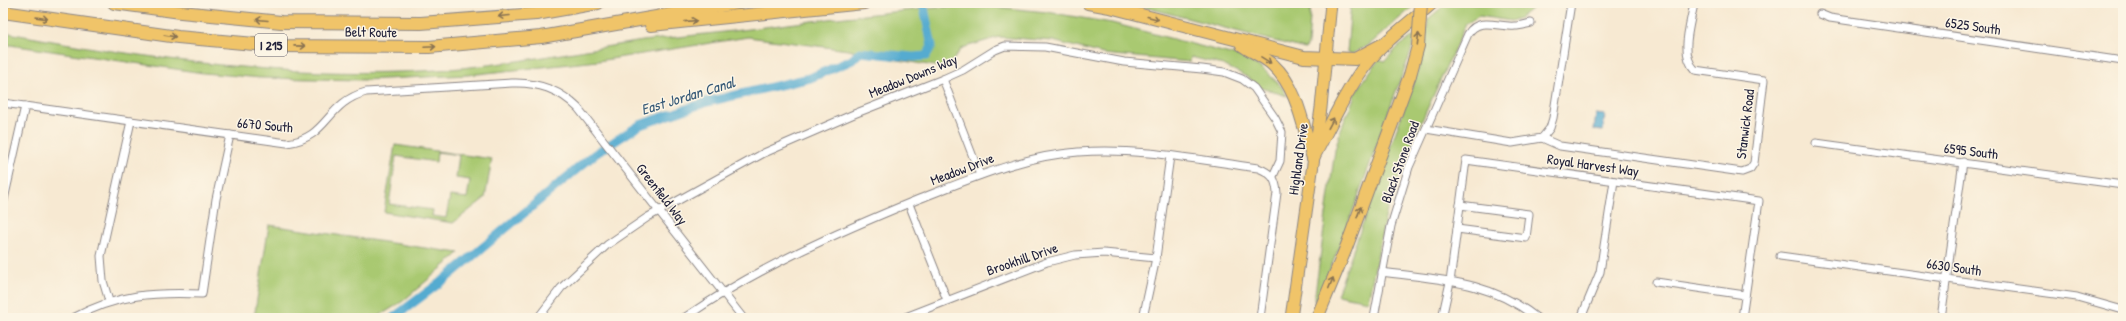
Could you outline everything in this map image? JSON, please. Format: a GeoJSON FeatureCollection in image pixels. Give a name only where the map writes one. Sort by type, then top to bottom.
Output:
{"type":"FeatureCollection","features":[{"type":"Feature","properties":{"kind":"highway","name":"Belt Route"},"geometry":{"type":"LineString","coordinates":[[114,3],[181,12],[281,22],[421,23],[536,14],[598,3]]}},
{"type":"Feature","properties":{"kind":"highway","name":"Belt Route"},"geometry":{"type":"LineString","coordinates":[[3,12],[178,37],[276,46],[429,47],[541,37],[737,3]]}},
{"type":"Feature","properties":{"kind":"highway"},"geometry":{"type":"LineString","coordinates":[[541,37],[864,3]]}},
{"type":"Feature","properties":{"kind":"highway"},"geometry":{"type":"LineString","coordinates":[[1088,3],[1110,7],[1304,57],[1355,59],[1387,42]]}},
{"type":"Feature","properties":{"kind":"highway"},"geometry":{"type":"LineString","coordinates":[[1317,318],[1346,248],[1410,75],[1418,46],[1422,10],[1421,3]]}},
{"type":"Feature","properties":{"kind":"highway"},"geometry":{"type":"LineString","coordinates":[[1313,158],[1346,97],[1368,62],[1387,42],[1432,3]]}},
{"type":"Feature","properties":{"kind":"highway"},"geometry":{"type":"LineString","coordinates":[[1233,39],[1273,65],[1286,80],[1297,103],[1313,158]]}},
{"type":"Feature","properties":{"kind":"main road","name":"Highland Drive"},"geometry":{"type":"LineString","coordinates":[[1291,318],[1326,59],[1331,3]]}},
{"type":"Feature","properties":{"kind":"street"},"geometry":{"type":"LineString","coordinates":[[1426,129],[1512,143],[1542,138],[1550,128],[1553,118],[1571,3]]}},
{"type":"Feature","properties":{"kind":"street","name":"Stanwick Road"},"geometry":{"type":"LineString","coordinates":[[1542,138],[1560,146],[1742,172],[1750,170],[1754,163],[1764,80],[1695,70],[1691,66],[1686,56],[1694,3]]}},
{"type":"Feature","properties":{"kind":"street","name":"6525 South"},"geometry":{"type":"LineString","coordinates":[[1820,14],[1830,18],[2123,61]]}},
{"type":"Feature","properties":{"kind":"street","name":"Black Stone Road"},"geometry":{"type":"LineString","coordinates":[[1374,318],[1382,272],[1397,204],[1409,167],[1468,34],[1476,25],[1487,24],[1515,26],[1531,23]]}},
{"type":"Feature","properties":{"kind":"street","name":"Meadow Downs Way"},"geometry":{"type":"LineString","coordinates":[[538,318],[561,288],[607,245],[659,211],[764,153],[854,114],[943,79],[963,70],[995,50],[1005,46],[1052,48],[1124,62],[1224,72],[1242,79],[1254,88],[1280,126],[1282,140],[1280,161],[1273,176]]}},
{"type":"Feature","properties":{"kind":"street"},"geometry":{"type":"LineString","coordinates":[[943,79],[980,175]]}},
{"type":"Feature","properties":{"kind":"street","name":"6670 South"},"geometry":{"type":"LineString","coordinates":[[3,103],[272,142],[297,142],[315,133],[340,104],[366,92],[525,82],[556,90]]}},
{"type":"Feature","properties":{"kind":"street","name":"Greenfield Way"},"geometry":{"type":"LineString","coordinates":[[556,90],[568,98],[578,108],[743,318]]}},
{"type":"Feature","properties":{"kind":"street"},"geometry":{"type":"LineString","coordinates":[[3,204],[25,106]]}},
{"type":"Feature","properties":{"kind":"street"},"geometry":{"type":"LineString","coordinates":[[109,301],[103,281],[100,256],[131,121]]}},
{"type":"Feature","properties":{"kind":"street"},"geometry":{"type":"LineString","coordinates":[[74,318],[109,301],[148,294],[202,294],[216,199],[230,135]]}},
{"type":"Feature","properties":{"kind":"street","name":"6595 South"},"geometry":{"type":"LineString","coordinates":[[1816,143],[2123,185]]}},
{"type":"Feature","properties":{"kind":"street","name":"Meadow Drive"},"geometry":{"type":"LineString","coordinates":[[684,318],[723,293],[822,240],[980,175],[1043,156],[1107,150],[1170,156],[1258,168],[1273,176]]}},
{"type":"Feature","properties":{"kind":"street"},"geometry":{"type":"LineString","coordinates":[[1143,318],[1156,258],[1170,156]]}},
{"type":"Feature","properties":{"kind":"street","name":"Royal Harvest Way"},"geometry":{"type":"LineString","coordinates":[[1442,318],[1450,282],[1466,160],[1759,201],[1742,318]]}},
{"type":"Feature","properties":{"kind":"street"},"geometry":{"type":"LineString","coordinates":[[1941,318],[1963,162]]}},
{"type":"Feature","properties":{"kind":"street"},"geometry":{"type":"LineString","coordinates":[[1260,318],[1277,193],[1277,184],[1273,176]]}},
{"type":"Feature","properties":{"kind":"street"},"geometry":{"type":"LineString","coordinates":[[1581,318],[1599,278],[1614,181]]}},
{"type":"Feature","properties":{"kind":"street"},"geometry":{"type":"LineString","coordinates":[[909,204],[947,300]]}},
{"type":"Feature","properties":{"kind":"street"},"geometry":{"type":"LineString","coordinates":[[1457,229],[1526,238],[1529,214],[1460,205]]}},
{"type":"Feature","properties":{"kind":"street","name":"Brookhill Drive"},"geometry":{"type":"LineString","coordinates":[[903,318],[1047,262],[1075,256],[1104,253],[1156,258]]}},
{"type":"Feature","properties":{"kind":"street","name":"6630 South"},"geometry":{"type":"LineString","coordinates":[[1780,256],[2083,298],[2123,310]]}},
{"type":"Feature","properties":{"kind":"street"},"geometry":{"type":"LineString","coordinates":[[1382,272],[1468,284],[1497,293],[1512,300],[1537,318]]}},
{"type":"Feature","properties":{"kind":"street"},"geometry":{"type":"LineString","coordinates":[[1656,282],[1745,295]]}},
{"type":"Feature","properties":{"kind":"green space"},"geometry":{"type":"Polygon","coordinates":[[[1129,3],[1311,3],[1308,45],[1305,49],[1129,3]]]}},
{"type":"Feature","properties":{"kind":"green space"},"geometry":{"type":"Polygon","coordinates":[[[1351,3],[1417,3],[1369,45],[1352,54],[1347,52],[1351,3]]]}},
{"type":"Feature","properties":{"kind":"green space"},"geometry":{"type":"Polygon","coordinates":[[[1447,3],[1538,3],[1520,18],[1511,21],[1479,16],[1466,24],[1409,149],[1386,214],[1368,301],[1337,295],[1418,70],[1425,45],[1428,19],[1447,3]]]}},
{"type":"Feature","properties":{"kind":"green space"},"geometry":{"type":"Polygon","coordinates":[[[975,5],[1047,12],[1112,23],[1238,56],[1262,68],[1281,86],[1287,96],[1261,88],[1244,75],[1223,65],[1191,57],[1190,62],[1103,54],[1053,41],[999,37],[962,48],[947,68],[848,50],[748,37],[598,61],[468,75],[363,80],[262,78],[203,73],[3,44],[3,32],[111,51],[219,65],[329,72],[438,70],[515,61],[643,41],[858,16],[975,5]]]}},
{"type":"Feature","properties":{"kind":"green space"},"geometry":{"type":"Polygon","coordinates":[[[1415,35],[1411,52],[1354,209],[1316,301],[1314,301],[1335,150],[1341,129],[1354,98],[1353,96],[1379,59],[1385,61],[1398,47],[1415,35]]]}},
{"type":"Feature","properties":{"kind":"green space"},"geometry":{"type":"Polygon","coordinates":[[[395,145],[492,159],[485,198],[453,223],[384,212],[395,145]],[[437,152],[436,162],[396,156],[389,204],[433,210],[432,216],[446,218],[450,196],[467,198],[470,180],[456,178],[459,155],[437,152]]]}},
{"type":"Feature","properties":{"kind":"green space"},"geometry":{"type":"Polygon","coordinates":[[[269,225],[459,253],[403,301],[376,318],[254,318],[269,225]]]}},
{"type":"Feature","properties":{"kind":"water"},"geometry":{"type":"Polygon","coordinates":[[[1596,114],[1605,115],[1603,131],[1594,130],[1596,114]]]}},
{"type":"Feature","properties":{"kind":"waterway","name":"East Jordan Canal"},"geometry":{"type":"LineString","coordinates":[[393,318],[445,279],[595,154],[640,125],[707,102],[810,78],[852,60],[860,52],[913,57],[926,56],[932,46],[923,3]]}}]}
